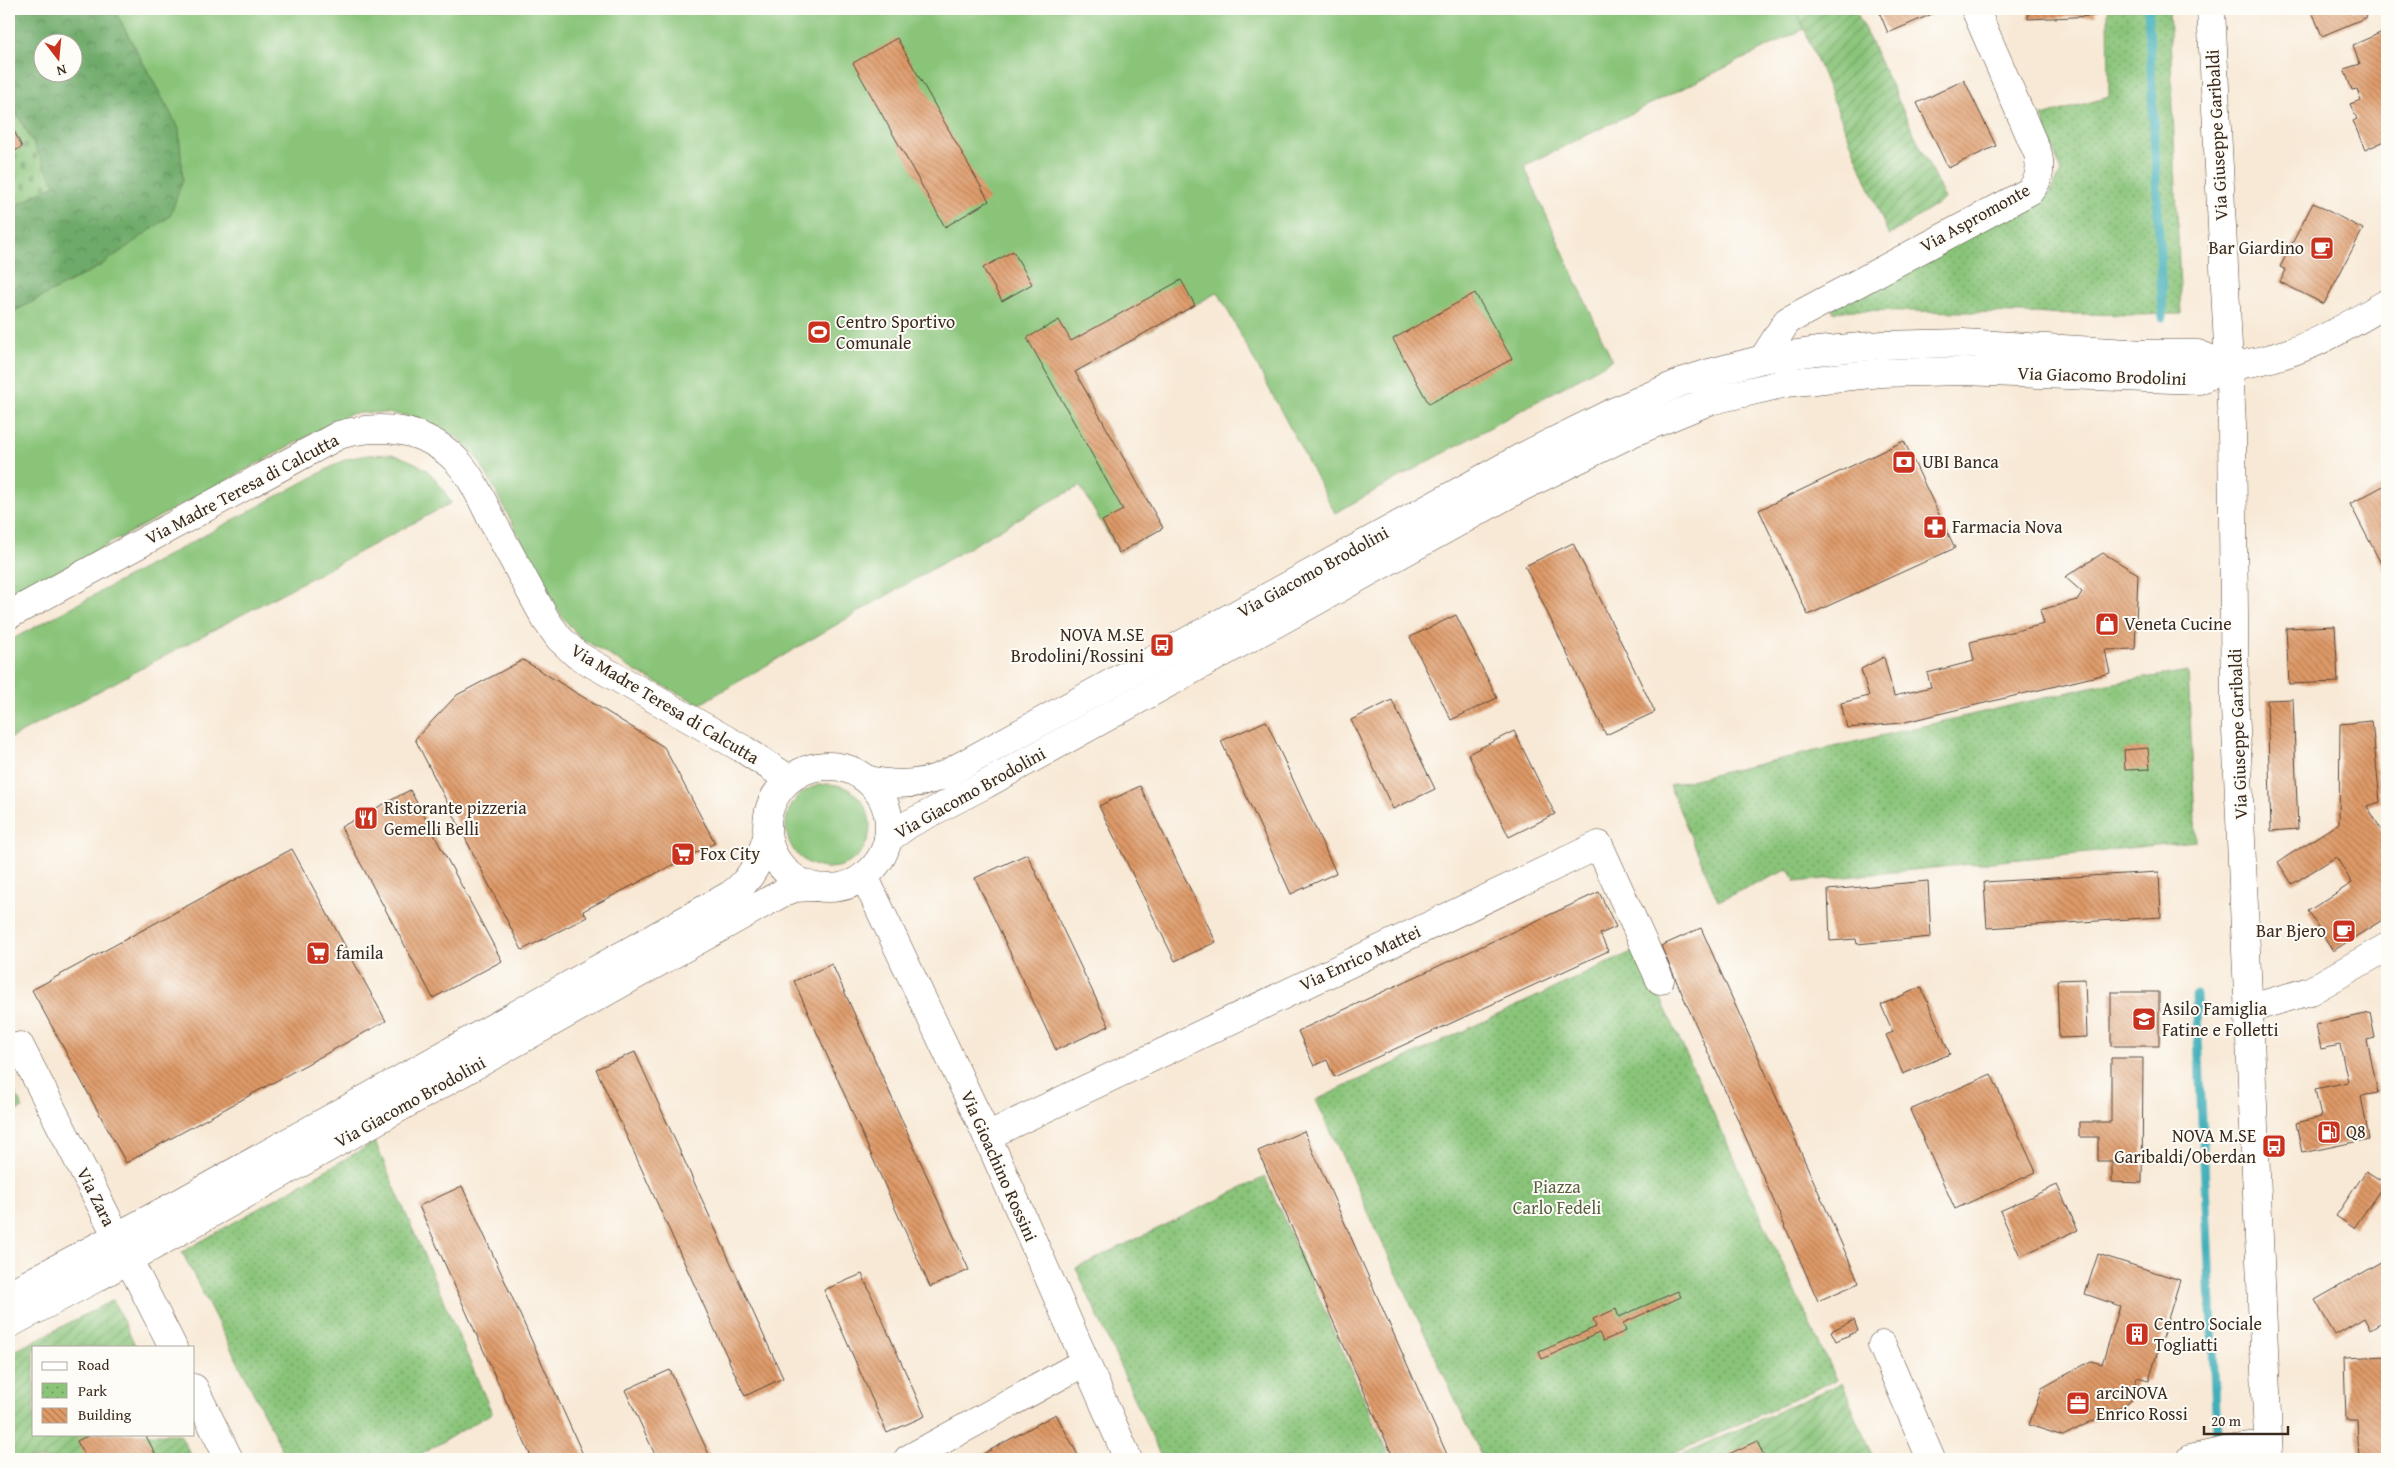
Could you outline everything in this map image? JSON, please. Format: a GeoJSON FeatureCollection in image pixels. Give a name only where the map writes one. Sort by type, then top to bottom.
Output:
{"type":"FeatureCollection","features":[{"type":"Feature","properties":{"kind":"main road","name":"Via Aspromonte"},"geometry":{"type":"LineString","coordinates":[[1763,359],[1787,321],[2030,191],[2036,184],[2041,166],[2038,154],[1975,9]]}},
{"type":"Feature","properties":{"kind":"main road","name":"Via Giuseppe Garibaldi"},"geometry":{"type":"LineString","coordinates":[[2211,9],[2229,366],[2235,707],[2268,1452]]}},
{"type":"Feature","properties":{"kind":"main road"},"geometry":{"type":"LineString","coordinates":[[2229,366],[2261,363],[2291,354],[2337,333],[2387,303]]}},
{"type":"Feature","properties":{"kind":"main road","name":"Via Giacomo Brodolini"},"geometry":{"type":"LineString","coordinates":[[866,779],[886,783],[907,784],[944,775],[1522,457],[1659,392],[1709,374],[1763,359],[1845,348],[1963,343],[2145,354],[2198,354],[2229,366]]}},
{"type":"Feature","properties":{"kind":"main road","name":"Via Giacomo Brodolini"},"geometry":{"type":"LineString","coordinates":[[1605,446],[1638,416],[1714,387],[1763,359]]}},
{"type":"Feature","properties":{"kind":"main road","name":"Via Giacomo Brodolini"},"geometry":{"type":"LineString","coordinates":[[888,839],[909,824],[986,784],[1520,488],[1605,446],[1709,401],[1762,387],[1815,379],[1880,373],[1964,371],[2199,380],[2229,366]]}},
{"type":"Feature","properties":{"kind":"main road","name":"Via Madre Teresa di Calcutta"},"geometry":{"type":"LineString","coordinates":[[9,615],[340,435],[361,429],[382,428],[409,432],[434,442],[457,460],[472,483],[546,620],[559,638],[577,655],[743,749],[789,779]]}},
{"type":"Feature","properties":{"kind":"main road"},"geometry":{"type":"LineString","coordinates":[[826,765],[848,768],[866,779],[877,789],[885,804],[889,820],[888,839],[880,860],[864,876],[851,884],[838,887],[814,887],[794,878],[781,867],[772,853],[767,837],[766,824],[769,808],[777,792],[789,779],[805,770],[826,765]]}},
{"type":"Feature","properties":{"kind":"main road","name":"Via Giacomo Brodolini"},"geometry":{"type":"LineString","coordinates":[[9,1324],[123,1248],[730,895],[749,878],[767,837]]}},
{"type":"Feature","properties":{"kind":"main road","name":"Via Enrico Mattei"},"geometry":{"type":"LineString","coordinates":[[987,1136],[1599,845],[1638,927],[1660,980]]}},
{"type":"Feature","properties":{"kind":"main road","name":"Via Gioachino Rossini"},"geometry":{"type":"LineString","coordinates":[[864,876],[987,1136],[1128,1459]]}},
{"type":"Feature","properties":{"kind":"main road","name":"Via Giacomo Brodolini"},"geometry":{"type":"LineString","coordinates":[[9,1294],[123,1248],[784,892],[795,888],[814,887]]}},
{"type":"Feature","properties":{"kind":"main road"},"geometry":{"type":"LineString","coordinates":[[2248,1010],[2310,991],[2387,947]]}},
{"type":"Feature","properties":{"kind":"main road","name":"Via Zara"},"geometry":{"type":"LineString","coordinates":[[20,1046],[172,1346]]}},
{"type":"Feature","properties":{"kind":"main road"},"geometry":{"type":"LineString","coordinates":[[1882,1345],[1931,1459]]}},
{"type":"Feature","properties":{"kind":"main road"},"geometry":{"type":"LineString","coordinates":[[908,1459],[1085,1362]]}},
{"type":"Feature","properties":{"kind":"main road"},"geometry":{"type":"LineString","coordinates":[[195,1390],[229,1459]]}},
{"type":"Feature","properties":{"kind":"main road"},"geometry":{"type":"LineString","coordinates":[[2190,1459],[2234,1449],[2268,1452]]}},
{"type":"Feature","properties":{"kind":"green space"},"geometry":{"type":"Polygon","coordinates":[[[9,9],[114,9],[179,129],[183,180],[170,216],[100,266],[9,314],[9,209],[55,185],[9,98],[9,9]]]}},
{"type":"Feature","properties":{"kind":"green space","name":"Centro Sportivo Comunale"},"geometry":{"type":"Polygon","coordinates":[[[114,9],[1796,9],[1804,29],[1524,166],[1612,360],[1335,513],[1218,292],[1075,372],[1163,528],[1119,553],[1080,486],[1032,511],[700,704],[640,674],[581,638],[562,617],[479,461],[467,446],[453,435],[421,419],[403,415],[385,413],[349,414],[9,598],[9,314],[100,266],[179,129],[114,9]]]}},
{"type":"Feature","properties":{"kind":"green space"},"geometry":{"type":"Polygon","coordinates":[[[1796,9],[1855,9],[1945,199],[1889,236],[1796,9]]]}},
{"type":"Feature","properties":{"kind":"green space"},"geometry":{"type":"Polygon","coordinates":[[[2108,9],[2169,9],[2181,314],[2135,315],[1854,310],[1833,312],[1833,307],[2050,193],[2061,172],[2042,116],[2109,97],[2108,9]]]}},
{"type":"Feature","properties":{"kind":"green space"},"geometry":{"type":"Polygon","coordinates":[[[9,98],[55,185],[9,209],[9,98]]]}},
{"type":"Feature","properties":{"kind":"green space"},"geometry":{"type":"Polygon","coordinates":[[[392,454],[413,462],[428,471],[451,503],[9,739],[9,641],[346,459],[367,455],[392,454]]]}},
{"type":"Feature","properties":{"kind":"green space"},"geometry":{"type":"Polygon","coordinates":[[[2188,671],[2196,841],[1796,882],[1789,869],[1718,901],[1669,785],[2095,686],[2188,671]]]}},
{"type":"Feature","properties":{"kind":"green space"},"geometry":{"type":"Polygon","coordinates":[[[828,784],[851,791],[863,803],[870,826],[863,849],[851,861],[828,868],[805,861],[793,849],[786,826],[793,803],[805,791],[828,784]]]}},
{"type":"Feature","properties":{"kind":"green space","name":"Piazza Carlo Fedeli"},"geometry":{"type":"Polygon","coordinates":[[[1638,949],[1836,1380],[1662,1459],[1483,1459],[1316,1100],[1638,949]]]}},
{"type":"Feature","properties":{"kind":"green space"},"geometry":{"type":"Polygon","coordinates":[[[9,1081],[23,1108],[9,1115],[9,1081]]]}},
{"type":"Feature","properties":{"kind":"green space"},"geometry":{"type":"Polygon","coordinates":[[[375,1142],[492,1413],[413,1459],[287,1459],[182,1252],[375,1142]]]}},
{"type":"Feature","properties":{"kind":"green space"},"geometry":{"type":"Polygon","coordinates":[[[1265,1177],[1391,1459],[1162,1459],[1076,1268],[1265,1177]]]}},
{"type":"Feature","properties":{"kind":"green space"},"geometry":{"type":"Polygon","coordinates":[[[113,1300],[136,1346],[32,1346],[32,1436],[181,1436],[193,1459],[9,1459],[9,1354],[113,1300]]]}},
{"type":"Feature","properties":{"kind":"green space"},"geometry":{"type":"Polygon","coordinates":[[[1842,1383],[1874,1459],[1672,1459],[1842,1383]]]}},
{"type":"Feature","properties":{"kind":"building"},"geometry":{"type":"Polygon","coordinates":[[[1878,9],[1938,9],[1939,11],[1888,33],[1878,9]]]}},
{"type":"Feature","properties":{"kind":"building"},"geometry":{"type":"Polygon","coordinates":[[[2028,9],[2095,9],[2096,16],[2028,19],[2028,9]]]}},
{"type":"Feature","properties":{"kind":"building"},"geometry":{"type":"Polygon","coordinates":[[[2311,9],[2351,9],[2352,11],[2363,9],[2367,17],[2322,36],[2311,9]]]}},
{"type":"Feature","properties":{"kind":"building"},"geometry":{"type":"Polygon","coordinates":[[[2387,30],[2387,140],[2365,150],[2353,121],[2357,119],[2350,104],[2361,100],[2357,89],[2352,90],[2344,69],[2360,64],[2353,45],[2387,30]]]}},
{"type":"Feature","properties":{"kind":"building"},"geometry":{"type":"Polygon","coordinates":[[[897,38],[989,201],[945,227],[853,63],[897,38]]]}},
{"type":"Feature","properties":{"kind":"building"},"geometry":{"type":"Polygon","coordinates":[[[1964,80],[1996,146],[1948,168],[1917,103],[1964,80]]]}},
{"type":"Feature","properties":{"kind":"building"},"geometry":{"type":"Polygon","coordinates":[[[9,121],[22,147],[9,154],[9,121]]]}},
{"type":"Feature","properties":{"kind":"building","name":"Bar Giardino"},"geometry":{"type":"Polygon","coordinates":[[[2313,203],[2363,229],[2324,304],[2280,282],[2286,270],[2280,267],[2313,203]]]}},
{"type":"Feature","properties":{"kind":"building"},"geometry":{"type":"Polygon","coordinates":[[[1013,251],[1032,284],[1002,301],[983,268],[1013,251]]]}},
{"type":"Feature","properties":{"kind":"building"},"geometry":{"type":"Polygon","coordinates":[[[1181,280],[1195,305],[1075,372],[1163,528],[1119,553],[1102,521],[1123,510],[1027,338],[1059,320],[1071,341],[1181,280]]]}},
{"type":"Feature","properties":{"kind":"building"},"geometry":{"type":"Polygon","coordinates":[[[1475,293],[1512,359],[1429,404],[1393,339],[1475,293]]]}},
{"type":"Feature","properties":{"kind":"building"},"geometry":{"type":"Polygon","coordinates":[[[1904,441],[1955,548],[1808,615],[1759,510],[1904,441]]]}},
{"type":"Feature","properties":{"kind":"building"},"geometry":{"type":"Polygon","coordinates":[[[2387,484],[2387,575],[2350,504],[2387,484]]]}},
{"type":"Feature","properties":{"kind":"building"},"geometry":{"type":"Polygon","coordinates":[[[1573,543],[1655,712],[1606,735],[1525,566],[1573,543]]]}},
{"type":"Feature","properties":{"kind":"building"},"geometry":{"type":"Polygon","coordinates":[[[2103,553],[2138,574],[2135,649],[2105,650],[2110,673],[1901,723],[1847,728],[1841,703],[1869,696],[1861,669],[1884,657],[1894,696],[1931,687],[1927,673],[1974,661],[1970,642],[2044,624],[2040,610],[2077,600],[2082,592],[2065,577],[2103,553]]]}},
{"type":"Feature","properties":{"kind":"building"},"geometry":{"type":"Polygon","coordinates":[[[1456,615],[1497,698],[1451,720],[1410,637],[1456,615]]]}},
{"type":"Feature","properties":{"kind":"building"},"geometry":{"type":"Polygon","coordinates":[[[2335,626],[2338,682],[2289,684],[2286,628],[2335,626]]]}},
{"type":"Feature","properties":{"kind":"building"},"geometry":{"type":"Polygon","coordinates":[[[523,660],[664,747],[715,843],[583,911],[587,917],[522,950],[415,739],[457,695],[523,660]]]}},
{"type":"Feature","properties":{"kind":"building"},"geometry":{"type":"Polygon","coordinates":[[[2293,699],[2298,829],[2271,831],[2267,700],[2293,699]]]}},
{"type":"Feature","properties":{"kind":"building"},"geometry":{"type":"Polygon","coordinates":[[[1392,700],[1435,789],[1393,809],[1351,720],[1392,700]]]}},
{"type":"Feature","properties":{"kind":"building"},"geometry":{"type":"Polygon","coordinates":[[[1266,721],[1336,873],[1291,894],[1221,741],[1266,721]]]}},
{"type":"Feature","properties":{"kind":"building"},"geometry":{"type":"Polygon","coordinates":[[[2372,721],[2380,802],[2367,806],[2387,839],[2387,917],[2333,951],[2308,911],[2352,883],[2336,857],[2292,884],[2278,862],[2339,823],[2340,724],[2372,721]]]}},
{"type":"Feature","properties":{"kind":"building"},"geometry":{"type":"Polygon","coordinates":[[[1514,731],[1555,814],[1509,837],[1468,754],[1514,731]]]}},
{"type":"Feature","properties":{"kind":"building"},"geometry":{"type":"Polygon","coordinates":[[[2148,748],[2150,769],[2125,770],[2124,750],[2148,748]]]}},
{"type":"Feature","properties":{"kind":"building"},"geometry":{"type":"Polygon","coordinates":[[[1140,786],[1216,942],[1175,961],[1099,806],[1140,786]]]}},
{"type":"Feature","properties":{"kind":"building"},"geometry":{"type":"Polygon","coordinates":[[[410,790],[502,961],[433,998],[341,827],[410,790]]]}},
{"type":"Feature","properties":{"kind":"building"},"geometry":{"type":"Polygon","coordinates":[[[292,849],[386,1021],[126,1163],[32,990],[292,849]]]}},
{"type":"Feature","properties":{"kind":"building"},"geometry":{"type":"Polygon","coordinates":[[[1027,854],[1109,1026],[1056,1050],[975,878],[1027,854]]]}},
{"type":"Feature","properties":{"kind":"building"},"geometry":{"type":"Polygon","coordinates":[[[2159,872],[2161,917],[1987,928],[1984,882],[2159,872]]]}},
{"type":"Feature","properties":{"kind":"building"},"geometry":{"type":"Polygon","coordinates":[[[1928,881],[1931,937],[1857,944],[1856,939],[1830,941],[1828,890],[1928,881]]]}},
{"type":"Feature","properties":{"kind":"building"},"geometry":{"type":"Polygon","coordinates":[[[1599,892],[1616,927],[1600,934],[1608,951],[1334,1077],[1327,1060],[1314,1066],[1298,1031],[1599,892]]]}},
{"type":"Feature","properties":{"kind":"building"},"geometry":{"type":"Polygon","coordinates":[[[1701,928],[1859,1283],[1818,1301],[1661,946],[1701,928]]]}},
{"type":"Feature","properties":{"kind":"building"},"geometry":{"type":"Polygon","coordinates":[[[832,964],[969,1270],[930,1287],[794,981],[832,964]]]}},
{"type":"Feature","properties":{"kind":"building"},"geometry":{"type":"Polygon","coordinates":[[[2085,979],[2087,1037],[2059,1038],[2057,980],[2085,979]]]}},
{"type":"Feature","properties":{"kind":"building"},"geometry":{"type":"Polygon","coordinates":[[[1921,987],[1950,1054],[1903,1074],[1886,1035],[1893,1032],[1881,1005],[1921,987]]]}},
{"type":"Feature","properties":{"kind":"building"},"geometry":{"type":"Polygon","coordinates":[[[2111,992],[2159,992],[2159,1046],[2111,1046],[2111,992]]]}},
{"type":"Feature","properties":{"kind":"building"},"geometry":{"type":"Polygon","coordinates":[[[2370,1013],[2375,1038],[2367,1040],[2378,1093],[2361,1096],[2369,1139],[2302,1153],[2296,1123],[2321,1117],[2315,1089],[2348,1082],[2340,1045],[2321,1049],[2316,1025],[2370,1013]]]}},
{"type":"Feature","properties":{"kind":"building"},"geometry":{"type":"Polygon","coordinates":[[[635,1052],[783,1378],[745,1396],[596,1069],[635,1052]]]}},
{"type":"Feature","properties":{"kind":"building"},"geometry":{"type":"Polygon","coordinates":[[[2111,1058],[2143,1058],[2142,1183],[2112,1182],[2112,1161],[2098,1161],[2098,1137],[2079,1137],[2079,1122],[2111,1122],[2111,1058]]]}},
{"type":"Feature","properties":{"kind":"building"},"geometry":{"type":"Polygon","coordinates":[[[1991,1074],[2036,1172],[1955,1209],[1910,1110],[1991,1074]]]}},
{"type":"Feature","properties":{"kind":"building"},"geometry":{"type":"Polygon","coordinates":[[[1304,1131],[1449,1459],[1394,1459],[1258,1151],[1304,1131]]]}},
{"type":"Feature","properties":{"kind":"building"},"geometry":{"type":"Polygon","coordinates":[[[2366,1171],[2385,1183],[2354,1228],[2336,1216],[2366,1171]]]}},
{"type":"Feature","properties":{"kind":"building"},"geometry":{"type":"Polygon","coordinates":[[[2057,1185],[2078,1230],[2020,1256],[2000,1211],[2057,1185]]]}},
{"type":"Feature","properties":{"kind":"building"},"geometry":{"type":"Polygon","coordinates":[[[462,1186],[585,1459],[532,1459],[419,1206],[462,1186]]]}},
{"type":"Feature","properties":{"kind":"building","name":"Centro Sociale Togliatti"},"geometry":{"type":"Polygon","coordinates":[[[2098,1254],[2180,1280],[2149,1380],[2137,1377],[2131,1401],[2063,1436],[2029,1425],[2042,1388],[2091,1361],[2102,1364],[2120,1306],[2085,1294],[2098,1254]]]}},
{"type":"Feature","properties":{"kind":"building"},"geometry":{"type":"Polygon","coordinates":[[[2387,1259],[2387,1319],[2370,1329],[2364,1318],[2335,1335],[2315,1300],[2387,1259]]]}},
{"type":"Feature","properties":{"kind":"building"},"geometry":{"type":"Polygon","coordinates":[[[862,1274],[925,1416],[887,1433],[824,1290],[862,1274]]]}},
{"type":"Feature","properties":{"kind":"building"},"geometry":{"type":"Polygon","coordinates":[[[1678,1291],[1681,1297],[1623,1323],[1626,1331],[1603,1341],[1599,1333],[1542,1359],[1539,1352],[1596,1327],[1593,1319],[1616,1309],[1619,1317],[1678,1291]]]}},
{"type":"Feature","properties":{"kind":"building"},"geometry":{"type":"Polygon","coordinates":[[[1854,1320],[1858,1331],[1836,1341],[1831,1331],[1854,1320]]]}},
{"type":"Feature","properties":{"kind":"building"},"geometry":{"type":"Polygon","coordinates":[[[2387,1356],[2387,1459],[2359,1459],[2357,1420],[2346,1420],[2344,1358],[2387,1356]]]}},
{"type":"Feature","properties":{"kind":"building"},"geometry":{"type":"Polygon","coordinates":[[[670,1370],[711,1459],[657,1459],[625,1390],[670,1370]]]}},
{"type":"Feature","properties":{"kind":"building"},"geometry":{"type":"Polygon","coordinates":[[[1056,1414],[1080,1459],[986,1459],[983,1454],[1056,1414]]]}},
{"type":"Feature","properties":{"kind":"building"},"geometry":{"type":"Polygon","coordinates":[[[87,1436],[146,1436],[158,1459],[86,1459],[77,1441],[87,1436]]]}},
{"type":"Feature","properties":{"kind":"building"},"geometry":{"type":"Polygon","coordinates":[[[1757,1441],[1765,1459],[1718,1459],[1757,1441]]]}},
{"type":"Feature","properties":{"kind":"waterway"},"geometry":{"type":"LineString","coordinates":[[2148,9],[2163,317]]}},
{"type":"Feature","properties":{"kind":"waterway"},"geometry":{"type":"LineString","coordinates":[[2196,995],[2217,1432]]}},
{"type":"Feature","properties":{"kind":"place","name":"Bar Giardino"},"geometry":{"type":"Point","coordinates":[2322,248]}},
{"type":"Feature","properties":{"kind":"place","name":"Centro Sportivo Comunale"},"geometry":{"type":"Point","coordinates":[819,332]}},
{"type":"Feature","properties":{"kind":"place","name":"UBI Banca"},"geometry":{"type":"Point","coordinates":[1904,462]}},
{"type":"Feature","properties":{"kind":"place","name":"Farmacia Nova"},"geometry":{"type":"Point","coordinates":[1935,527]}},
{"type":"Feature","properties":{"kind":"place","name":"Veneta Cucine"},"geometry":{"type":"Point","coordinates":[2107,624]}},
{"type":"Feature","properties":{"kind":"place","name":"NOVA M.SE Brodolini/Rossini"},"geometry":{"type":"Point","coordinates":[1162,645]}},
{"type":"Feature","properties":{"kind":"place","name":"Ristorante pizzeria Gemelli Belli"},"geometry":{"type":"Point","coordinates":[366,818]}},
{"type":"Feature","properties":{"kind":"place","name":"Fox City"},"geometry":{"type":"Point","coordinates":[683,854]}},
{"type":"Feature","properties":{"kind":"place","name":"Bar Bjero"},"geometry":{"type":"Point","coordinates":[2344,931]}},
{"type":"Feature","properties":{"kind":"place","name":"famila"},"geometry":{"type":"Point","coordinates":[318,953]}},
{"type":"Feature","properties":{"kind":"place","name":"Asilo Famiglia Fatine e Folletti"},"geometry":{"type":"Point","coordinates":[2144,1019]}},
{"type":"Feature","properties":{"kind":"place","name":"Q8"},"geometry":{"type":"Point","coordinates":[2329,1132]}},
{"type":"Feature","properties":{"kind":"place","name":"NOVA M.SE Garibaldi/Oberdan"},"geometry":{"type":"Point","coordinates":[2274,1146]}},
{"type":"Feature","properties":{"kind":"place","name":"Centro Sociale Togliatti"},"geometry":{"type":"Point","coordinates":[2137,1334]}},
{"type":"Feature","properties":{"kind":"place","name":"arciNOVA Enrico Rossi"},"geometry":{"type":"Point","coordinates":[2078,1403]}}]}
